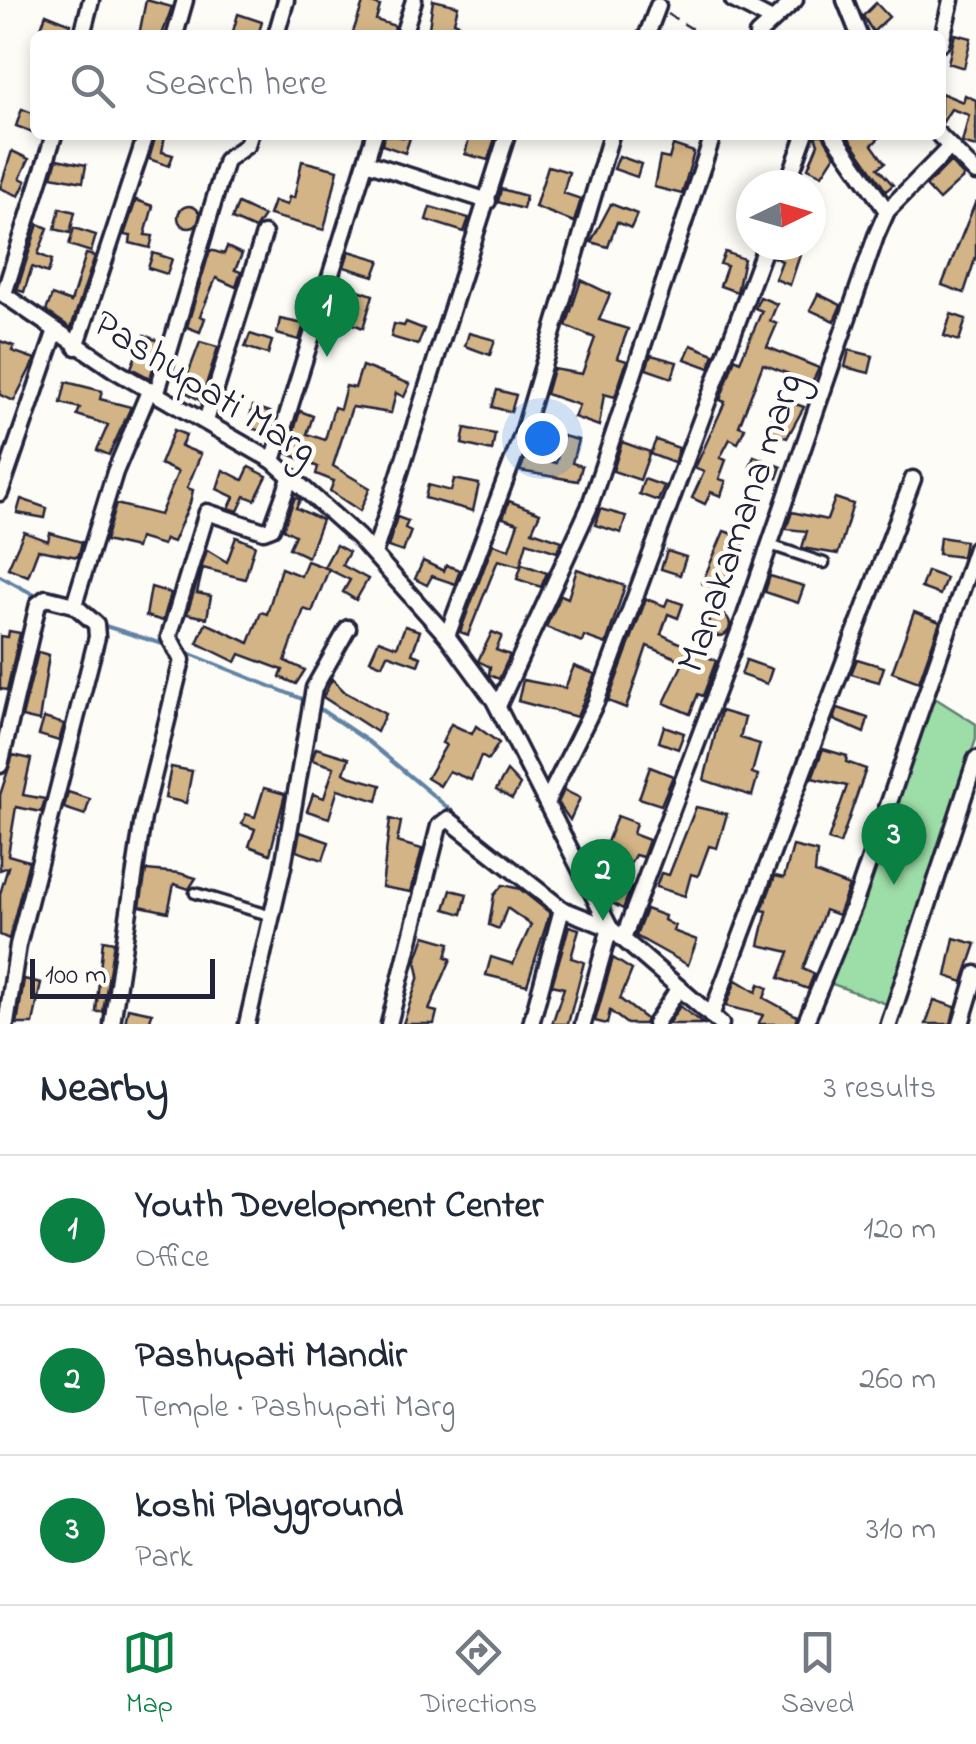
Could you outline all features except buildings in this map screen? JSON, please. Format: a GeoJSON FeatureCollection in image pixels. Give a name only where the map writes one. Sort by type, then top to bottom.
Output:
{"type":"FeatureCollection","features":[{"type":"Feature","properties":{"kind":"street"},"geometry":{"type":"LineString","coordinates":[[83,30],[91,0]]}},
{"type":"Feature","properties":{"kind":"street"},"geometry":{"type":"LineString","coordinates":[[176,30],[185,0]]}},
{"type":"Feature","properties":{"kind":"street"},"geometry":{"type":"LineString","coordinates":[[277,30],[286,0]]}},
{"type":"Feature","properties":{"kind":"street"},"geometry":{"type":"LineString","coordinates":[[405,30],[414,0]]}},
{"type":"Feature","properties":{"kind":"street"},"geometry":{"type":"LineString","coordinates":[[733,0],[770,19]]}},
{"type":"Feature","properties":{"kind":"street"},"geometry":{"type":"LineString","coordinates":[[761,30],[794,0]]}},
{"type":"Feature","properties":{"kind":"street"},"geometry":{"type":"LineString","coordinates":[[944,30],[952,0]]}},
{"type":"Feature","properties":{"kind":"street"},"geometry":{"type":"LineString","coordinates":[[849,3],[857,30]]}},
{"type":"Feature","properties":{"kind":"street"},"geometry":{"type":"LineString","coordinates":[[649,30],[658,6]]}},
{"type":"Feature","properties":{"kind":"street"},"geometry":{"type":"LineString","coordinates":[[2,293],[52,140]]}},
{"type":"Feature","properties":{"kind":"street"},"geometry":{"type":"LineString","coordinates":[[76,347],[144,140]]}},
{"type":"Feature","properties":{"kind":"street"},"geometry":{"type":"LineString","coordinates":[[74,605],[115,472],[153,390],[226,160],[248,140]]}},
{"type":"Feature","properties":{"kind":"street"},"geometry":{"type":"LineString","coordinates":[[273,461],[373,140]]}},
{"type":"Feature","properties":{"kind":"street"},"geometry":{"type":"LineString","coordinates":[[374,554],[506,140]]}},
{"type":"Feature","properties":{"kind":"street"},"geometry":{"type":"LineString","coordinates":[[447,636],[524,430],[610,140]]}},
{"type":"Feature","properties":{"kind":"street"},"geometry":{"type":"LineString","coordinates":[[498,706],[589,508],[711,140]]}},
{"type":"Feature","properties":{"kind":"street"},"geometry":{"type":"LineString","coordinates":[[792,170],[803,140]]}},
{"type":"Feature","properties":{"kind":"street"},"geometry":{"type":"LineString","coordinates":[[837,140],[887,211]]}},
{"type":"Feature","properties":{"kind":"street"},"geometry":{"type":"LineString","coordinates":[[944,141],[976,173]]}},
{"type":"Feature","properties":{"kind":"street","name":"Manakamana marg"},"geometry":{"type":"LineString","coordinates":[[623,939],[770,545],[887,211],[944,141]]}},
{"type":"Feature","properties":{"kind":"street"},"geometry":{"type":"LineString","coordinates":[[366,162],[488,201]]}},
{"type":"Feature","properties":{"kind":"street"},"geometry":{"type":"LineString","coordinates":[[206,422],[264,234]]}},
{"type":"Feature","properties":{"kind":"street"},"geometry":{"type":"LineString","coordinates":[[546,801],[596,702],[760,260]]}},
{"type":"Feature","properties":{"kind":"street","name":"Pashupati Marg"},"geometry":{"type":"LineString","coordinates":[[2,293],[76,347],[273,461],[374,554],[447,636],[498,706],[610,928],[716,1020]]}},
{"type":"Feature","properties":{"kind":"street"},"geometry":{"type":"LineString","coordinates":[[0,493],[55,333]]}},
{"type":"Feature","properties":{"kind":"street"},"geometry":{"type":"LineString","coordinates":[[112,1024],[143,818],[182,660],[169,637],[186,571],[207,512],[264,531],[272,528],[291,476]]}},
{"type":"Feature","properties":{"kind":"street"},"geometry":{"type":"LineString","coordinates":[[716,1020],[913,479]]}},
{"type":"Feature","properties":{"kind":"street"},"geometry":{"type":"LineString","coordinates":[[805,1024],[854,906],[976,548]]}},
{"type":"Feature","properties":{"kind":"street"},"geometry":{"type":"LineString","coordinates":[[0,765],[42,601],[74,605],[93,622],[97,637],[18,945],[6,1024]]}},
{"type":"Feature","properties":{"kind":"street"},"geometry":{"type":"LineString","coordinates":[[246,1024],[272,916],[314,688],[348,628]]}},
{"type":"Feature","properties":{"kind":"street"},"geometry":{"type":"LineString","coordinates":[[889,1024],[976,759]]}},
{"type":"Feature","properties":{"kind":"street"},"geometry":{"type":"LineString","coordinates":[[389,1024],[441,822],[452,820],[562,910],[610,928],[582,1024]]}},
{"type":"Feature","properties":{"kind":"street"},"geometry":{"type":"LineString","coordinates":[[532,1024],[562,910]]}},
{"type":"Feature","properties":{"kind":"street"},"geometry":{"type":"LineString","coordinates":[[961,1024],[976,974]]}},
{"type":"Feature","properties":{"kind":"street"},"geometry":{"type":"LineString","coordinates":[[655,1024],[679,988]]}},
{"type":"Feature","properties":{"kind":"lane"},"geometry":{"type":"LineString","coordinates":[[770,545],[824,563]]}},
{"type":"Feature","properties":{"kind":"lane"},"geometry":{"type":"LineString","coordinates":[[195,893],[272,916]]}},
{"type":"Feature","properties":{"kind":"path"},"geometry":{"type":"LineString","coordinates":[[658,6],[694,30]]}},
{"type":"Feature","properties":{"kind":"green space"},"geometry":{"type":"Polygon","coordinates":[[[927,693],[976,724],[976,739],[889,1005],[827,982],[927,693]]]}},
{"type":"Feature","properties":{"kind":"waterway"},"geometry":{"type":"LineString","coordinates":[[0,576],[38,597]]}},
{"type":"Feature","properties":{"kind":"waterway"},"geometry":{"type":"LineString","coordinates":[[102,625],[169,646]]}},
{"type":"Feature","properties":{"kind":"waterway"},"geometry":{"type":"LineString","coordinates":[[188,653],[302,699]]}},
{"type":"Feature","properties":{"kind":"waterway"},"geometry":{"type":"LineString","coordinates":[[320,709],[369,742],[495,847]]}},
{"type":"Feature","properties":{"kind":"place","name":"Youth Development Center"},"geometry":{"type":"Point","coordinates":[327,357]}},
{"type":"Feature","properties":{"kind":"place","name":"koshi Playground"},"geometry":{"type":"Point","coordinates":[894,885]}},
{"type":"Feature","properties":{"kind":"place","name":"Pashupati Mandir"},"geometry":{"type":"Point","coordinates":[603,921]}}]}
